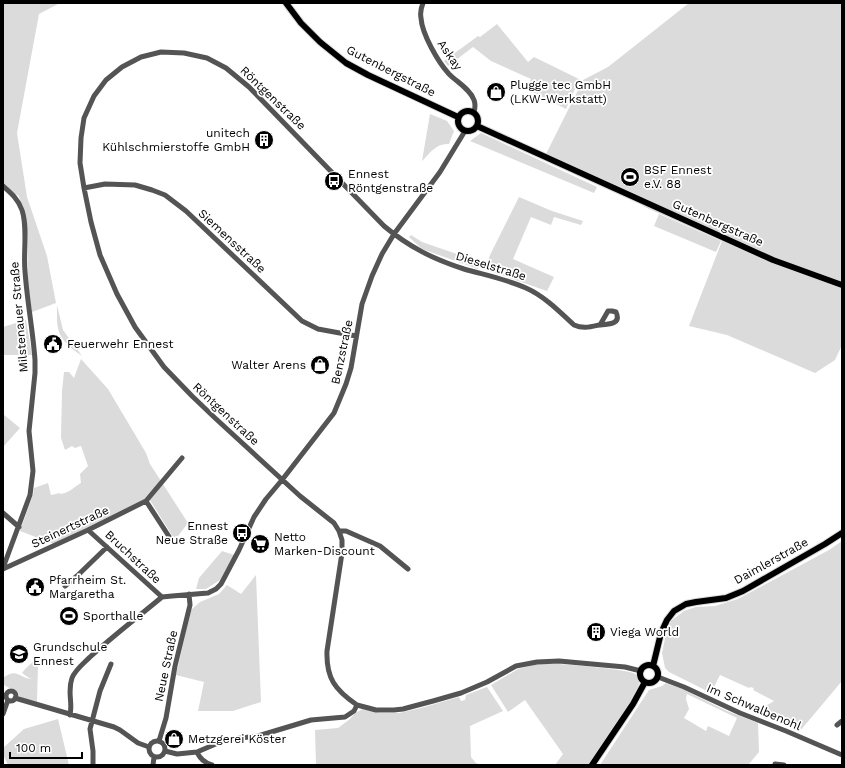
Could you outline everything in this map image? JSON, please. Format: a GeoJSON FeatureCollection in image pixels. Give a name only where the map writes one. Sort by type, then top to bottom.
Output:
{"type":"FeatureCollection","features":[{"type":"Feature","properties":{"kind":"main road","name":"Gutenbergstraße"},"geometry":{"type":"LineString","coordinates":[[286,3],[301,23],[315,37],[346,63],[458,117]]}},
{"type":"Feature","properties":{"kind":"main road"},"geometry":{"type":"LineString","coordinates":[[462,112],[474,112],[478,119],[477,126],[470,131],[465,131],[460,128],[458,125],[458,117],[462,112]]}},
{"type":"Feature","properties":{"kind":"main road","name":"Gutenbergstraße"},"geometry":{"type":"LineString","coordinates":[[477,126],[773,260],[842,285]]}},
{"type":"Feature","properties":{"kind":"main road","name":"Daimlerstraße"},"geometry":{"type":"LineString","coordinates":[[653,666],[661,633],[674,611],[686,604],[726,598],[743,591],[842,533]]}},
{"type":"Feature","properties":{"kind":"main road"},"geometry":{"type":"LineString","coordinates":[[645,666],[653,666],[657,670],[658,677],[651,683],[645,682],[641,676],[641,671],[645,666]]}},
{"type":"Feature","properties":{"kind":"main road"},"geometry":{"type":"LineString","coordinates":[[592,765],[633,704],[645,682]]}},
{"type":"Feature","properties":{"kind":"street","name":"Askay"},"geometry":{"type":"LineString","coordinates":[[423,3],[421,9],[421,20],[426,36],[437,57],[448,73],[470,93],[475,101],[476,106],[474,112]]}},
{"type":"Feature","properties":{"kind":"street","name":"Röntgenstraße"},"geometry":{"type":"LineString","coordinates":[[339,532],[334,523],[282,480],[192,396],[164,366],[135,327],[117,294],[100,255],[91,222],[80,163],[81,138],[84,118],[94,96],[106,80],[122,67],[141,57],[161,52],[184,53],[207,58],[226,68],[249,87],[384,226],[394,234]]}},
{"type":"Feature","properties":{"kind":"street","name":"Benzstraße"},"geometry":{"type":"LineString","coordinates":[[189,594],[208,593],[216,589],[221,584],[254,517],[266,499],[334,413],[346,384],[354,352],[362,304],[382,254],[394,234],[440,172],[465,131]]}},
{"type":"Feature","properties":{"kind":"street","name":"Siemensstraße"},"geometry":{"type":"LineString","coordinates":[[84,188],[105,184],[134,185],[165,195],[186,211],[302,321],[318,329],[356,336]]}},
{"type":"Feature","properties":{"kind":"street","name":"Milstenauer Straße"},"geometry":{"type":"LineString","coordinates":[[3,186],[16,198],[24,218],[24,270],[35,360],[29,431],[33,471],[32,483],[30,495],[3,569]]}},
{"type":"Feature","properties":{"kind":"street","name":"Dieselstraße"},"geometry":{"type":"LineString","coordinates":[[394,234],[420,252],[434,258],[527,288],[546,300],[574,325],[587,328],[600,325]]}},
{"type":"Feature","properties":{"kind":"street","name":"Steinertstraße"},"geometry":{"type":"LineString","coordinates":[[3,569],[88,530],[146,501],[182,458]]}},
{"type":"Feature","properties":{"kind":"street"},"geometry":{"type":"LineString","coordinates":[[146,501],[170,538]]}},
{"type":"Feature","properties":{"kind":"street"},"geometry":{"type":"LineString","coordinates":[[3,513],[19,527]]}},
{"type":"Feature","properties":{"kind":"street","name":"Bruchstraße"},"geometry":{"type":"LineString","coordinates":[[88,530],[162,597],[189,594]]}},
{"type":"Feature","properties":{"kind":"street"},"geometry":{"type":"LineString","coordinates":[[408,570],[380,546],[346,531],[339,532],[342,540],[342,553],[326,660],[330,676],[335,685],[341,693],[357,705],[376,710],[403,709],[461,693],[484,684],[516,666],[537,662],[559,661],[618,666],[641,671]]}},
{"type":"Feature","properties":{"kind":"street"},"geometry":{"type":"LineString","coordinates":[[65,586],[106,547]]}},
{"type":"Feature","properties":{"kind":"street","name":"Neue Straße"},"geometry":{"type":"LineString","coordinates":[[159,741],[166,718],[175,666],[190,605],[189,594]]}},
{"type":"Feature","properties":{"kind":"street"},"geometry":{"type":"LineString","coordinates":[[70,715],[70,684],[73,676],[80,666],[107,641],[162,597]]}},
{"type":"Feature","properties":{"kind":"street"},"geometry":{"type":"LineString","coordinates":[[93,765],[90,729],[100,691],[111,664]]}},
{"type":"Feature","properties":{"kind":"street","name":"Im Schwalbenohl"},"geometry":{"type":"LineString","coordinates":[[658,677],[842,755]]}},
{"type":"Feature","properties":{"kind":"street"},"geometry":{"type":"LineString","coordinates":[[3,687],[6,696],[3,714]]}},
{"type":"Feature","properties":{"kind":"street"},"geometry":{"type":"LineString","coordinates":[[6,696],[11,691],[14,692],[16,698]]}},
{"type":"Feature","properties":{"kind":"street"},"geometry":{"type":"LineString","coordinates":[[6,696],[14,700],[16,698],[120,730],[138,743],[149,747]]}},
{"type":"Feature","properties":{"kind":"street"},"geometry":{"type":"LineString","coordinates":[[165,751],[177,754],[197,752],[232,739],[258,736],[311,720],[345,717],[354,711],[357,705]]}},
{"type":"Feature","properties":{"kind":"street"},"geometry":{"type":"LineString","coordinates":[[837,726],[842,721]]}},
{"type":"Feature","properties":{"kind":"street"},"geometry":{"type":"LineString","coordinates":[[159,741],[164,744],[165,751],[162,756],[154,757],[150,753],[149,747],[153,742],[159,741]]}},
{"type":"Feature","properties":{"kind":"street"},"geometry":{"type":"LineString","coordinates":[[197,752],[200,758],[212,765]]}},
{"type":"Feature","properties":{"kind":"street"},"geometry":{"type":"LineString","coordinates":[[153,765],[154,757]]}},
{"type":"Feature","properties":{"kind":"street"},"geometry":{"type":"LineString","coordinates":[[775,764],[784,765]]}},
{"type":"Feature","properties":{"kind":"shaded area"},"geometry":{"type":"Polygon","coordinates":[[[3,3],[60,3],[39,14],[17,133],[27,197],[47,256],[56,303],[32,312],[28,284],[27,220],[25,210],[18,195],[13,194],[3,186],[3,3]]]}},
{"type":"Feature","properties":{"kind":"shaded area"},"geometry":{"type":"Polygon","coordinates":[[[689,3],[842,3],[842,345],[835,360],[815,373],[727,335],[689,326],[722,241],[647,208],[608,185],[546,154],[583,80],[608,67],[689,3]]]}},
{"type":"Feature","properties":{"kind":"shaded area"},"geometry":{"type":"Polygon","coordinates":[[[497,24],[528,62],[534,57],[581,80],[566,109],[527,89],[531,79],[491,61],[473,47],[448,66],[444,61],[497,24]]]}},
{"type":"Feature","properties":{"kind":"shaded area"},"geometry":{"type":"Polygon","coordinates":[[[430,114],[447,121],[454,131],[449,144],[440,145],[422,161],[430,114]]]}},
{"type":"Feature","properties":{"kind":"shaded area"},"geometry":{"type":"Polygon","coordinates":[[[481,133],[597,187],[594,193],[470,141],[481,133]]]}},
{"type":"Feature","properties":{"kind":"shaded area"},"geometry":{"type":"Polygon","coordinates":[[[519,197],[552,211],[583,221],[581,225],[554,217],[551,225],[531,217],[513,259],[554,277],[547,291],[484,269],[519,197]]]}},
{"type":"Feature","properties":{"kind":"shaded area"},"geometry":{"type":"Polygon","coordinates":[[[659,214],[721,241],[716,252],[654,226],[659,214]]]}},
{"type":"Feature","properties":{"kind":"shaded area"},"geometry":{"type":"Polygon","coordinates":[[[411,235],[422,242],[480,262],[478,269],[422,249],[409,237],[411,235]]]}},
{"type":"Feature","properties":{"kind":"shaded area"},"geometry":{"type":"Polygon","coordinates":[[[57,305],[63,330],[82,356],[68,345],[59,333],[57,305]]]}},
{"type":"Feature","properties":{"kind":"shaded area"},"geometry":{"type":"Polygon","coordinates":[[[26,320],[32,355],[3,355],[3,327],[26,320]]]}},
{"type":"Feature","properties":{"kind":"shaded area"},"geometry":{"type":"Polygon","coordinates":[[[81,359],[108,389],[146,453],[150,464],[188,523],[175,540],[148,497],[54,544],[20,531],[33,495],[34,488],[48,483],[51,495],[60,494],[71,490],[81,483],[80,474],[88,466],[81,446],[75,448],[72,446],[65,450],[61,438],[64,372],[69,372],[74,378],[81,359]]]}},
{"type":"Feature","properties":{"kind":"shaded area"},"geometry":{"type":"Polygon","coordinates":[[[3,414],[20,428],[3,447],[3,414]]]}},
{"type":"Feature","properties":{"kind":"shaded area"},"geometry":{"type":"Polygon","coordinates":[[[842,541],[842,681],[800,731],[756,712],[774,701],[753,690],[754,688],[749,688],[720,675],[711,693],[669,672],[665,668],[662,653],[666,634],[671,621],[684,611],[696,607],[715,606],[738,599],[829,550],[842,541]]]}},
{"type":"Feature","properties":{"kind":"shaded area"},"geometry":{"type":"Polygon","coordinates":[[[222,551],[234,555],[220,580],[206,589],[196,589],[199,578],[222,551]]]}},
{"type":"Feature","properties":{"kind":"shaded area"},"geometry":{"type":"Polygon","coordinates":[[[256,575],[261,702],[233,711],[198,711],[204,682],[176,675],[191,610],[200,602],[219,594],[227,585],[241,594],[256,575]]]}},
{"type":"Feature","properties":{"kind":"shaded area"},"geometry":{"type":"Polygon","coordinates":[[[33,662],[38,665],[37,702],[20,697],[15,690],[3,684],[3,678],[15,673],[28,679],[32,679],[22,673],[33,662]]]}},
{"type":"Feature","properties":{"kind":"shaded area"},"geometry":{"type":"Polygon","coordinates":[[[538,664],[559,664],[613,669],[632,673],[638,677],[639,686],[635,696],[588,765],[555,765],[563,754],[525,700],[508,712],[491,685],[518,669],[538,664]]]}},
{"type":"Feature","properties":{"kind":"shaded area"},"geometry":{"type":"Polygon","coordinates":[[[666,683],[682,689],[727,711],[758,723],[759,752],[748,765],[600,765],[649,690],[662,686],[666,683]],[[687,694],[686,699],[689,709],[684,718],[706,731],[708,726],[729,736],[737,718],[687,694]]]}},
{"type":"Feature","properties":{"kind":"shaded area"},"geometry":{"type":"Polygon","coordinates":[[[487,687],[503,711],[470,726],[471,757],[476,763],[481,765],[316,765],[315,730],[338,728],[355,713],[363,709],[380,713],[399,713],[459,697],[461,701],[465,700],[466,695],[487,687]]]}},
{"type":"Feature","properties":{"kind":"shaded area"},"geometry":{"type":"Polygon","coordinates":[[[58,719],[69,765],[8,765],[3,755],[3,748],[24,729],[58,719]]]}},
{"type":"Feature","properties":{"kind":"place","name":"Plugge tec GmbH (LKW-Werkstatt)"},"geometry":{"type":"Point","coordinates":[496,92]}},
{"type":"Feature","properties":{"kind":"place","name":"unitech Kühlschmierstoffe GmbH"},"geometry":{"type":"Point","coordinates":[264,140]}},
{"type":"Feature","properties":{"kind":"place","name":"BSF Ennest e.V. 88"},"geometry":{"type":"Point","coordinates":[630,177]}},
{"type":"Feature","properties":{"kind":"place","name":"Ennest Röntgenstraße"},"geometry":{"type":"Point","coordinates":[334,181]}},
{"type":"Feature","properties":{"kind":"place","name":"Feuerwehr Ennest"},"geometry":{"type":"Point","coordinates":[53,344]}},
{"type":"Feature","properties":{"kind":"place","name":"Walter Arens"},"geometry":{"type":"Point","coordinates":[320,365]}},
{"type":"Feature","properties":{"kind":"place","name":"Ennest Neue Straße"},"geometry":{"type":"Point","coordinates":[242,533]}},
{"type":"Feature","properties":{"kind":"place","name":"Netto Marken-Discount"},"geometry":{"type":"Point","coordinates":[260,544]}},
{"type":"Feature","properties":{"kind":"place","name":"Pfarrheim St. Margaretha"},"geometry":{"type":"Point","coordinates":[35,587]}},
{"type":"Feature","properties":{"kind":"place","name":"Sporthalle"},"geometry":{"type":"Point","coordinates":[69,616]}},
{"type":"Feature","properties":{"kind":"place","name":"Viega World"},"geometry":{"type":"Point","coordinates":[596,632]}},
{"type":"Feature","properties":{"kind":"place","name":"Grundschule Ennest"},"geometry":{"type":"Point","coordinates":[19,654]}},
{"type":"Feature","properties":{"kind":"place","name":"Metzgerei Köster"},"geometry":{"type":"Point","coordinates":[174,739]}}]}
